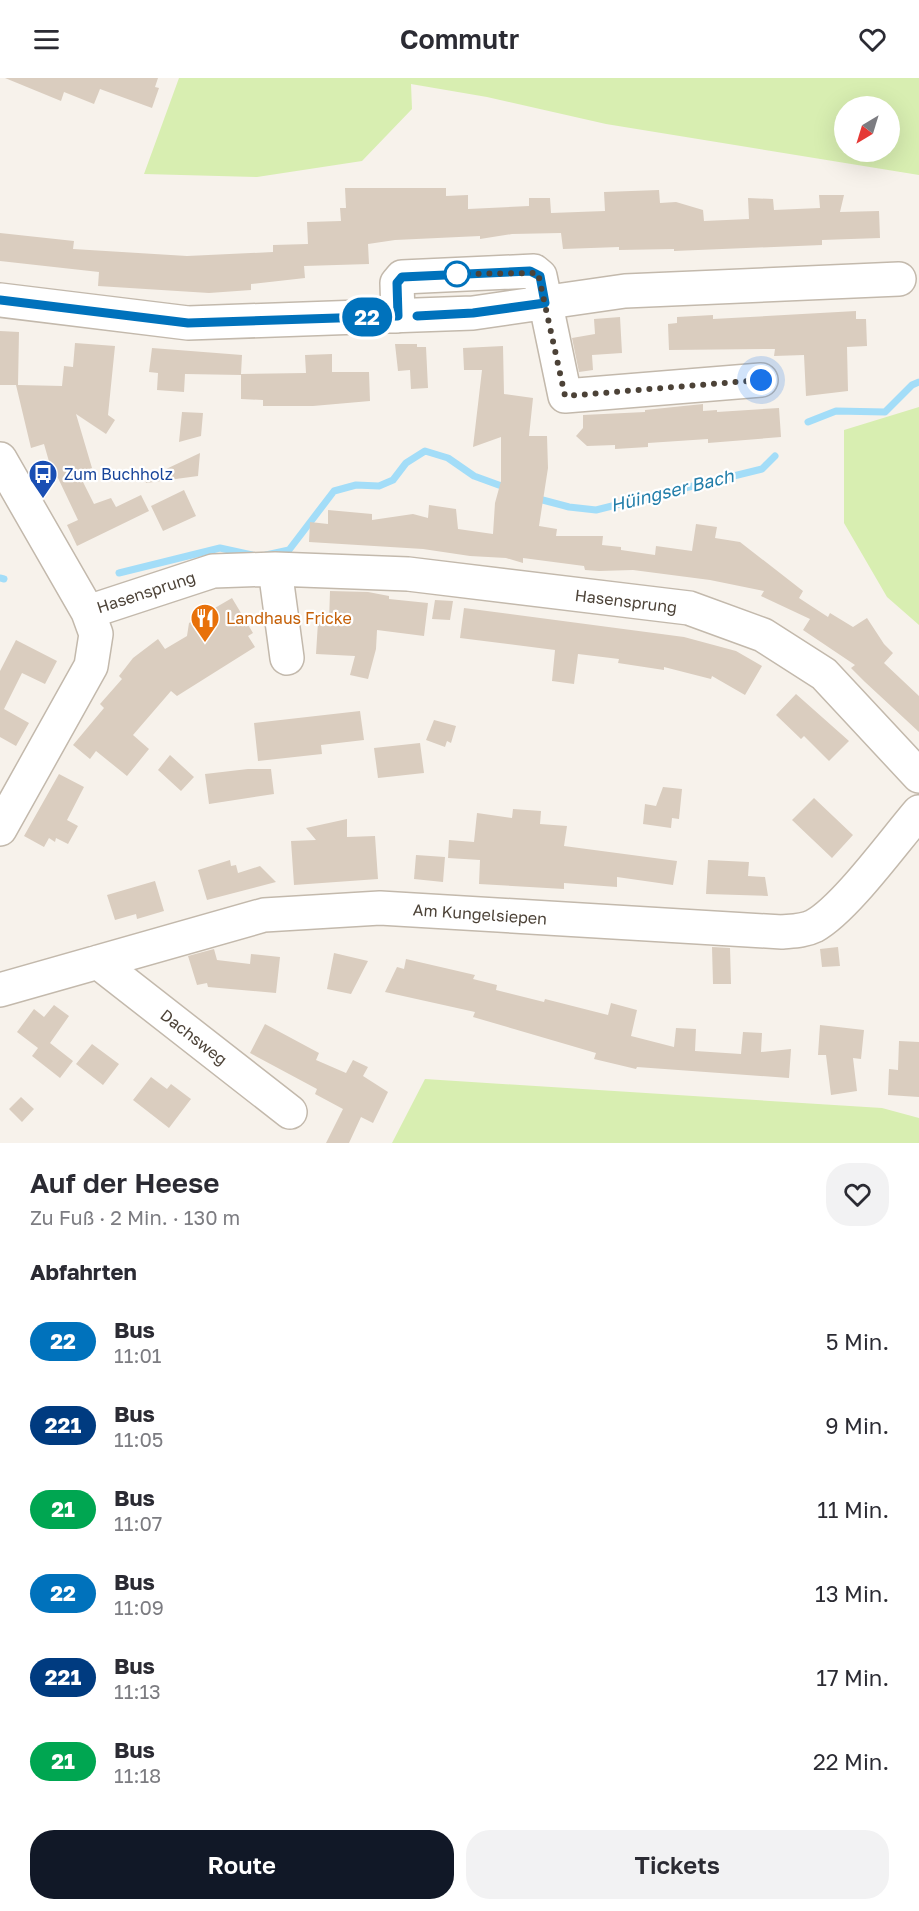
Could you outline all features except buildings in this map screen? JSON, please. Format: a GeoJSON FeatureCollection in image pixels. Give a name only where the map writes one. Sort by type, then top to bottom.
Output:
{"type":"FeatureCollection","features":[{"type":"Feature","properties":{"kind":"street"},"geometry":{"type":"LineString","coordinates":[[0,300],[188,323],[473,313],[625,291],[899,279]]}},
{"type":"Feature","properties":{"kind":"street"},"geometry":{"type":"LineString","coordinates":[[545,303],[565,396],[761,380]]}},
{"type":"Feature","properties":{"kind":"street"},"geometry":{"type":"LineString","coordinates":[[0,459],[88,612],[96,634],[92,666],[0,829]]}},
{"type":"Feature","properties":{"kind":"street"},"geometry":{"type":"LineString","coordinates":[[275,569],[287,658]]}},
{"type":"Feature","properties":{"kind":"street","name":"Hasensprung"},"geometry":{"type":"LineString","coordinates":[[88,612],[213,571],[275,569],[408,574],[689,608],[763,634],[824,674],[919,776]]}},
{"type":"Feature","properties":{"kind":"street","name":"Am Kungelsiepen"},"geometry":{"type":"LineString","coordinates":[[0,990],[264,915],[380,908],[782,932],[799,931],[813,926],[832,913],[919,812]]}},
{"type":"Feature","properties":{"kind":"street","name":"Dachsweg"},"geometry":{"type":"LineString","coordinates":[[98,962],[290,1112]]}},
{"type":"Feature","properties":{"kind":"green space"},"geometry":{"type":"Polygon","coordinates":[[[179,78],[919,78],[919,175],[839,162],[900,162],[900,96],[834,96],[834,161],[606,124],[487,97],[411,84],[412,109],[362,161],[257,177],[144,174],[179,78]]]}},
{"type":"Feature","properties":{"kind":"green space"},"geometry":{"type":"Polygon","coordinates":[[[919,407],[919,625],[887,597],[844,523],[844,430],[919,407]]]}},
{"type":"Feature","properties":{"kind":"green space"},"geometry":{"type":"Polygon","coordinates":[[[425,1079],[882,1108],[919,1118],[919,1143],[392,1143],[425,1079]]]}},
{"type":"Feature","properties":{"kind":"waterway","name":"Hüingser Bach"},"geometry":{"type":"LineString","coordinates":[[808,422],[836,411],[885,412],[912,385],[919,382]]}},
{"type":"Feature","properties":{"kind":"waterway","name":"Hüingser Bach"},"geometry":{"type":"LineString","coordinates":[[266,555],[289,550],[334,491],[356,485],[379,486],[393,480],[406,463],[425,451],[448,458],[474,476],[507,488]]}},
{"type":"Feature","properties":{"kind":"waterway","name":"Hüingser Bach"},"geometry":{"type":"LineString","coordinates":[[535,498],[569,507],[596,510],[762,469],[775,456]]}},
{"type":"Feature","properties":{"kind":"waterway","name":"Hüingser Bach"},"geometry":{"type":"LineString","coordinates":[[119,573],[220,548],[252,555]]}},
{"type":"Feature","properties":{"kind":"waterway","name":"Hüingser Bach"},"geometry":{"type":"LineString","coordinates":[[0,578],[4,579]]}},
{"type":"Feature","properties":{"kind":"bus line","name":"22"},"geometry":{"type":"LineString","coordinates":[[0,300],[188,323],[398,316],[397,283],[402,277],[530,271],[540,276],[545,303],[473,313],[417,316]]}},
{"type":"Feature","properties":{"kind":"place","name":"Zum Buchholz"},"geometry":{"type":"Point","coordinates":[43,500]}},
{"type":"Feature","properties":{"kind":"place","name":"Landhaus Fricke"},"geometry":{"type":"Point","coordinates":[205,644]}},
{"type":"Feature","properties":{"kind":"route"},"geometry":{"type":"LineString","coordinates":[[457,274],[455,274],[530,271],[538,273],[565,396],[761,380]]}}]}
